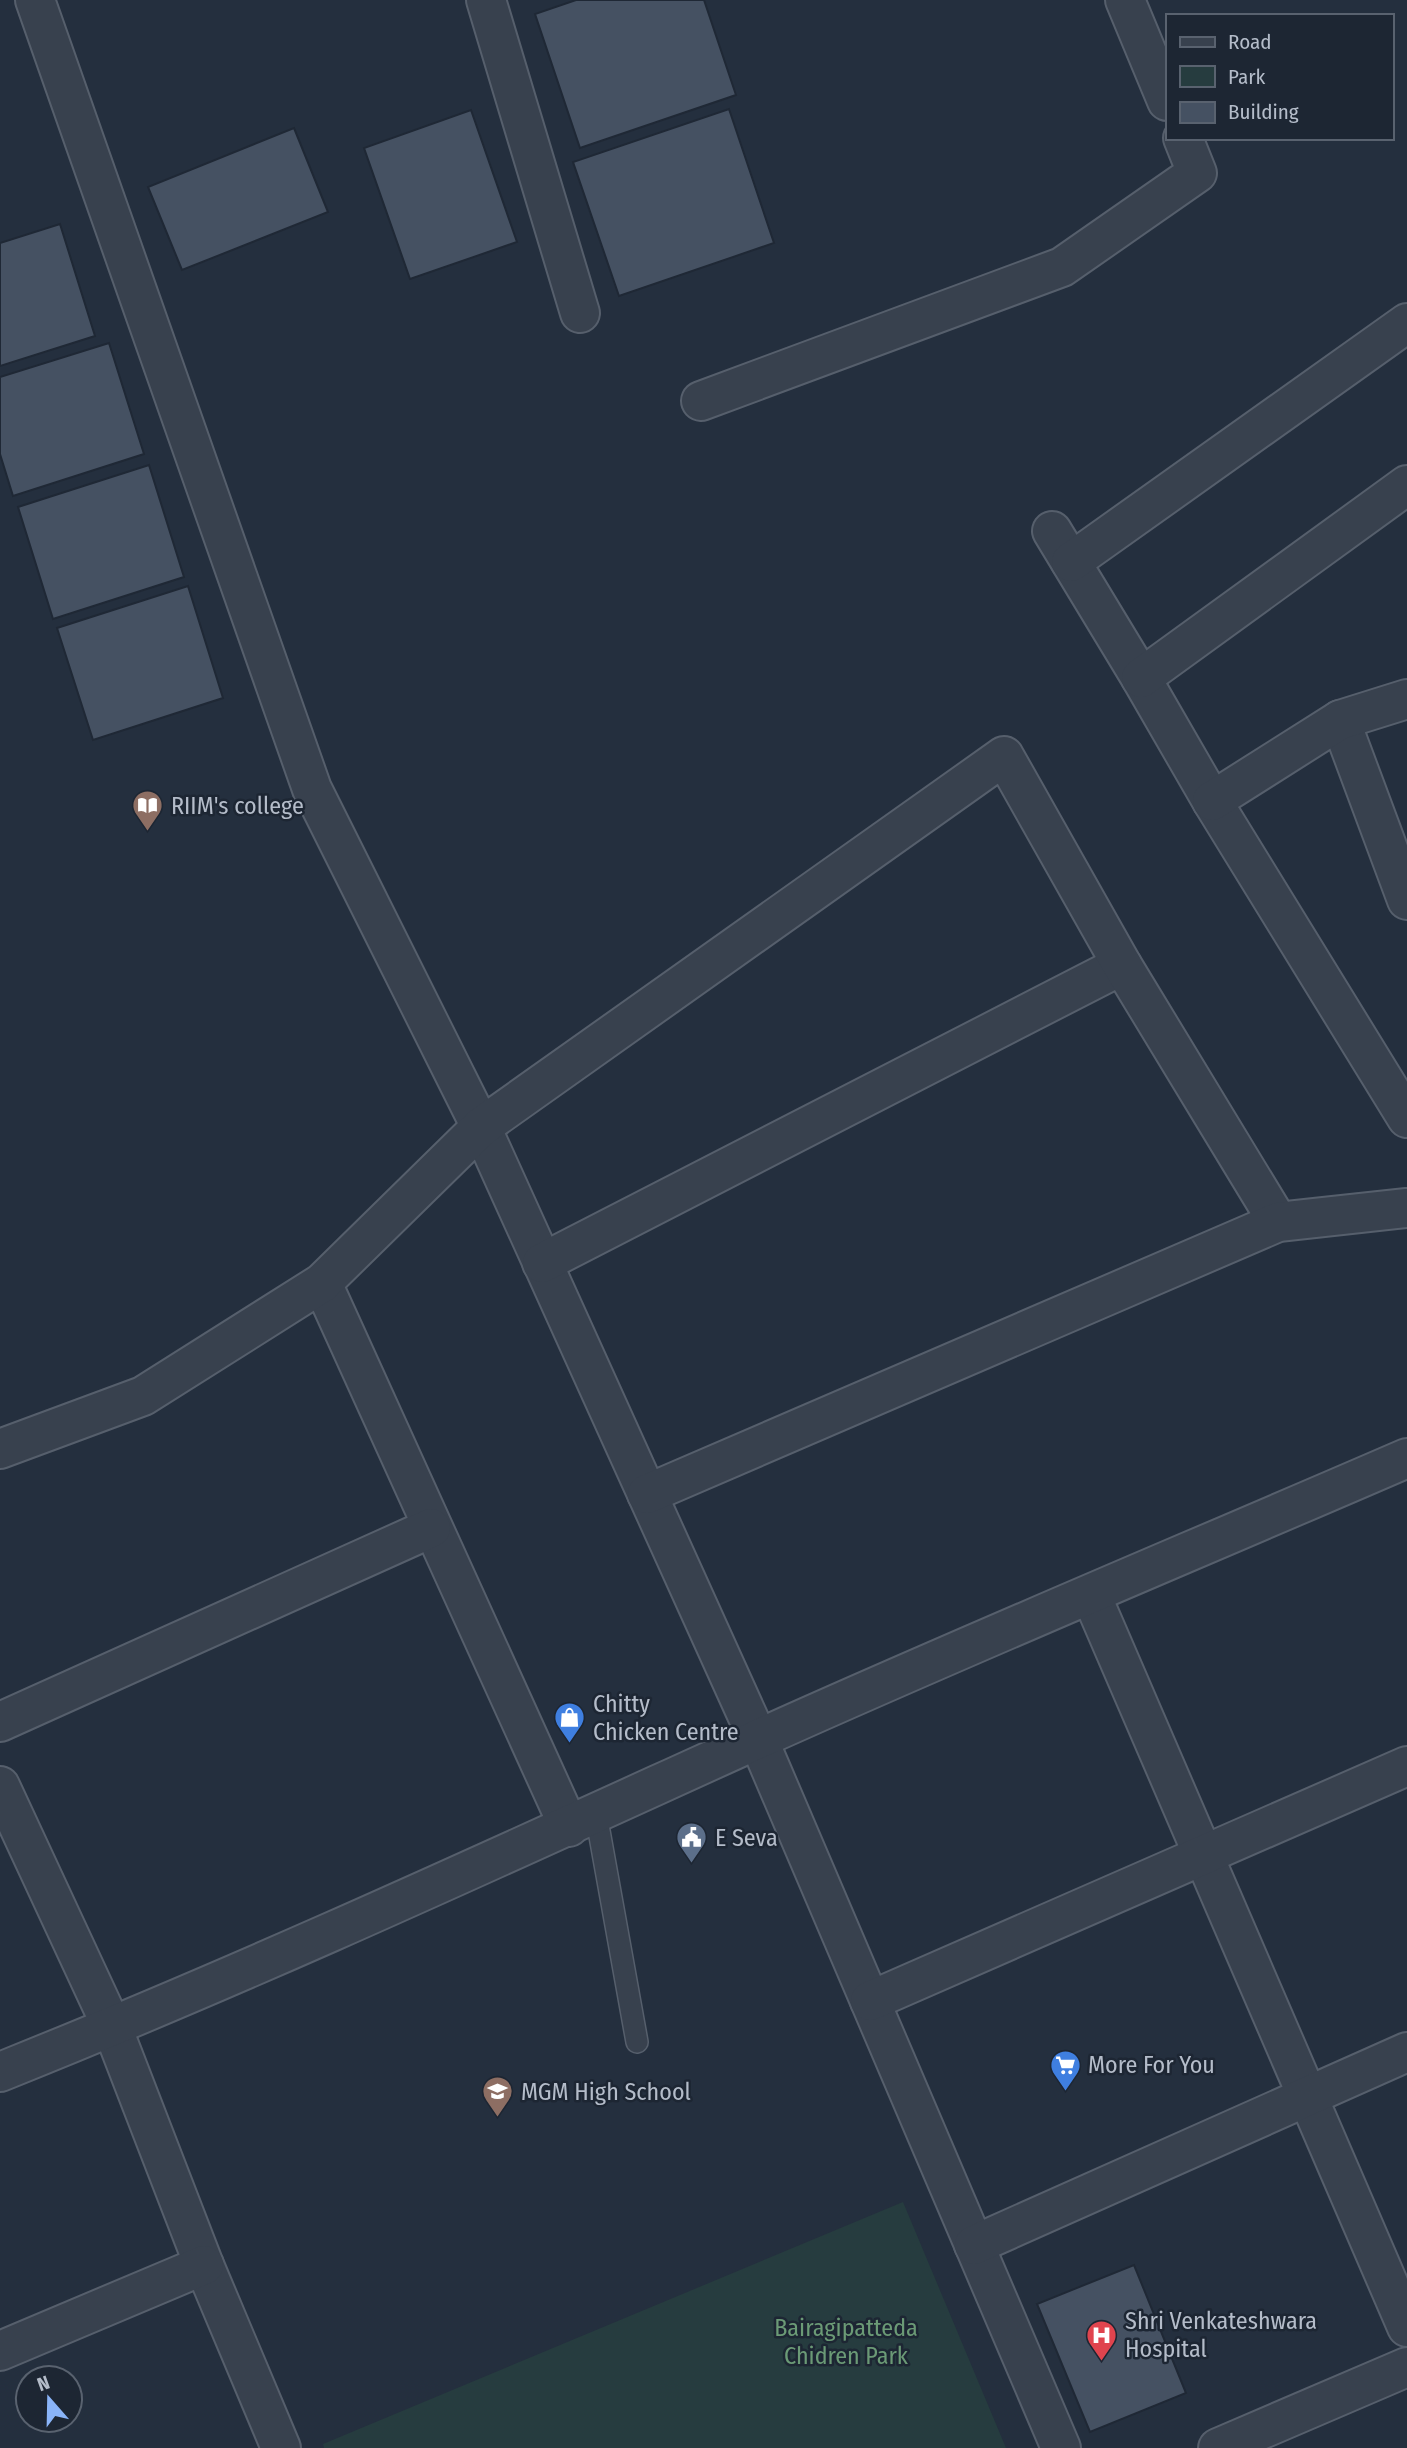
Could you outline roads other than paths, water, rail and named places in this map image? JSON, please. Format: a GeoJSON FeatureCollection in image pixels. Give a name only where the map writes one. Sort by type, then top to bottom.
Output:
{"type":"FeatureCollection","features":[{"type":"Feature","properties":{"kind":"street"},"geometry":{"type":"LineString","coordinates":[[35,0],[312,789],[481,1127],[758,1739],[1061,2448]]}},
{"type":"Feature","properties":{"kind":"street"},"geometry":{"type":"LineString","coordinates":[[486,0],[580,313]]}},
{"type":"Feature","properties":{"kind":"street"},"geometry":{"type":"LineString","coordinates":[[1125,0],[1166,99]]}},
{"type":"Feature","properties":{"kind":"street"},"geometry":{"type":"LineString","coordinates":[[701,401],[1062,267],[1197,173],[1184,140]]}},
{"type":"Feature","properties":{"kind":"street"},"geometry":{"type":"LineString","coordinates":[[1071,562],[1407,323]]}},
{"type":"Feature","properties":{"kind":"street"},"geometry":{"type":"LineString","coordinates":[[1141,678],[1407,485]]}},
{"type":"Feature","properties":{"kind":"street"},"geometry":{"type":"LineString","coordinates":[[1052,531],[1212,801],[1407,1118]]}},
{"type":"Feature","properties":{"kind":"street"},"geometry":{"type":"LineString","coordinates":[[1212,801],[1340,720],[1407,699]]}},
{"type":"Feature","properties":{"kind":"street"},"geometry":{"type":"LineString","coordinates":[[1340,720],[1407,900]]}},
{"type":"Feature","properties":{"kind":"street"},"geometry":{"type":"LineString","coordinates":[[0,1449],[143,1396],[322,1283],[481,1127],[1004,756],[1122,965],[1279,1222]]}},
{"type":"Feature","properties":{"kind":"street"},"geometry":{"type":"LineString","coordinates":[[542,1263],[1122,965]]}},
{"type":"Feature","properties":{"kind":"street"},"geometry":{"type":"LineString","coordinates":[[647,1494],[1279,1222],[1407,1208]]}},
{"type":"Feature","properties":{"kind":"street"},"geometry":{"type":"LineString","coordinates":[[322,1283],[431,1528],[583,1820]]}},
{"type":"Feature","properties":{"kind":"street"},"geometry":{"type":"LineString","coordinates":[[0,2072],[112,2028],[583,1820],[758,1739],[1407,1458]]}},
{"type":"Feature","properties":{"kind":"street"},"geometry":{"type":"LineString","coordinates":[[0,1722],[431,1528]]}},
{"type":"Feature","properties":{"kind":"street"},"geometry":{"type":"LineString","coordinates":[[1091,1595],[1407,2327]]}},
{"type":"Feature","properties":{"kind":"street"},"geometry":{"type":"LineString","coordinates":[[870,2001],[1407,1766]]}},
{"type":"Feature","properties":{"kind":"street"},"geometry":{"type":"LineString","coordinates":[[0,1786],[112,2028],[204,2265],[281,2448]]}},
{"type":"Feature","properties":{"kind":"street"},"geometry":{"type":"LineString","coordinates":[[974,2245],[1407,2052]]}},
{"type":"Feature","properties":{"kind":"street"},"geometry":{"type":"LineString","coordinates":[[0,2351],[204,2265]]}},
{"type":"Feature","properties":{"kind":"street"},"geometry":{"type":"LineString","coordinates":[[1218,2448],[1407,2367]]}},
{"type":"Feature","properties":{"kind":"lane"},"geometry":{"type":"LineString","coordinates":[[583,1820],[637,2042]]}},
{"type":"Feature","properties":{"kind":"place","name":"RIIM's college"},"geometry":{"type":"Point","coordinates":[148,833]}},
{"type":"Feature","properties":{"kind":"place","name":"Chitty Chicken Centre"},"geometry":{"type":"Point","coordinates":[570,1745]}},
{"type":"Feature","properties":{"kind":"place","name":"E Seva"},"geometry":{"type":"Point","coordinates":[692,1865]}},
{"type":"Feature","properties":{"kind":"place","name":"More For You"},"geometry":{"type":"Point","coordinates":[1065,2092]}},
{"type":"Feature","properties":{"kind":"place","name":"MGM High School"},"geometry":{"type":"Point","coordinates":[498,2119]}},
{"type":"Feature","properties":{"kind":"place","name":"Shri Venkateshwara Hospital"},"geometry":{"type":"Point","coordinates":[1102,2362]}},
{"type":"Feature","properties":{"kind":"park label","name":"Bairagipatteda Chidren Park"},"geometry":{"type":"Point","coordinates":[846,2342]}}]}
